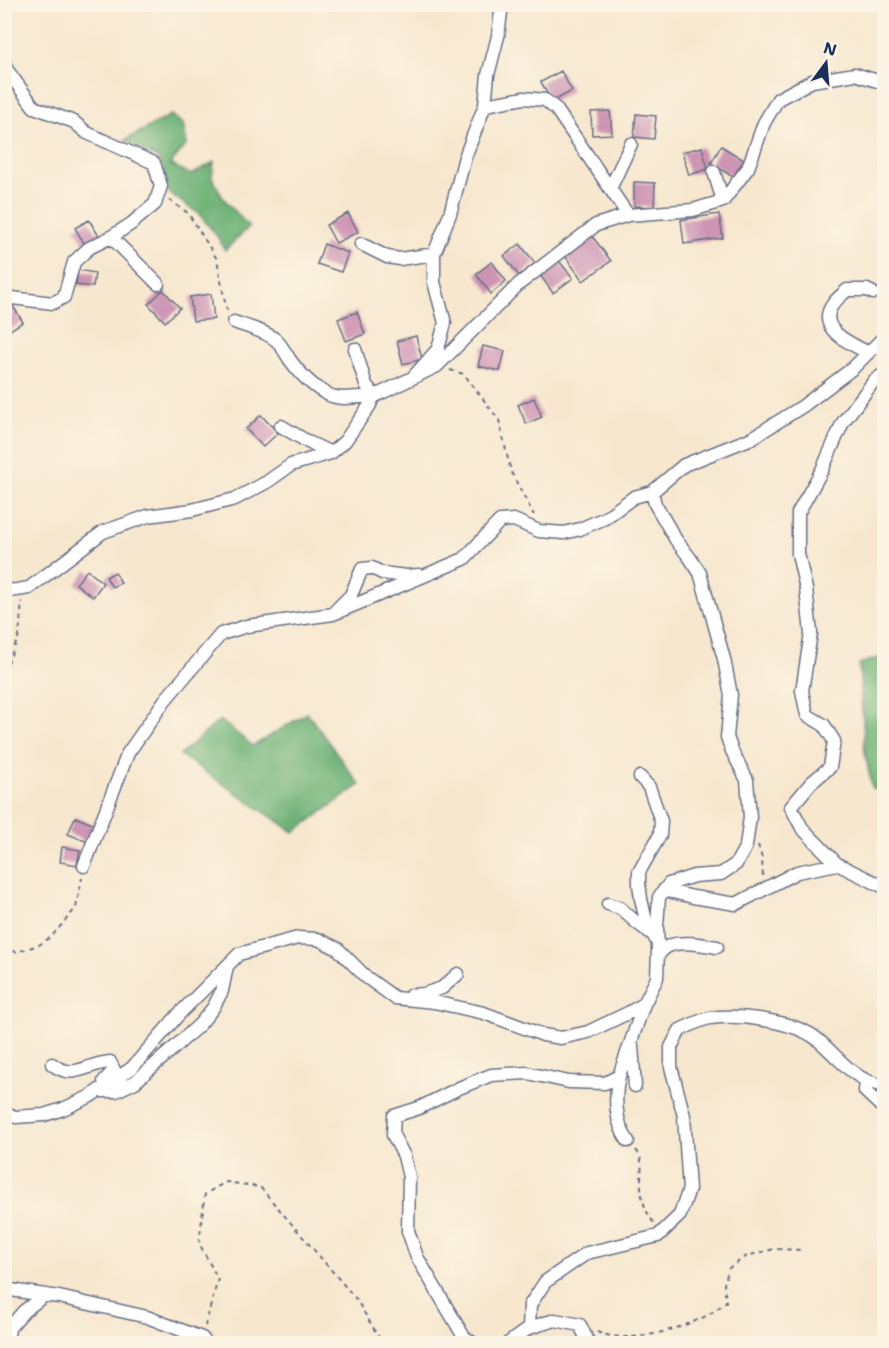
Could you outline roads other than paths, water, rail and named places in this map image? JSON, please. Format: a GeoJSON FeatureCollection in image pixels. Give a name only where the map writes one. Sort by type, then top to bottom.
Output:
{"type":"FeatureCollection","features":[{"type":"Feature","properties":{"kind":"street"},"geometry":{"type":"LineString","coordinates":[[411,380],[438,349],[445,323],[434,282],[434,254],[450,214],[465,158],[485,105],[488,75],[498,36],[502,4]]}},
{"type":"Feature","properties":{"kind":"street"},"geometry":{"type":"LineString","coordinates":[[4,61],[7,70],[34,107],[74,122],[87,133],[154,163],[161,186],[155,204],[131,224],[89,248],[74,262],[64,297],[53,303],[4,297]]}},
{"type":"Feature","properties":{"kind":"street"},"geometry":{"type":"LineString","coordinates":[[234,322],[276,340],[294,366],[310,383],[328,395],[345,399],[374,397],[437,366],[519,284],[596,225],[628,215],[693,210],[723,201],[748,168],[764,123],[778,99],[812,81],[855,74],[885,83]]}},
{"type":"Feature","properties":{"kind":"street"},"geometry":{"type":"LineString","coordinates":[[485,105],[524,98],[545,100],[556,109],[628,215]]}},
{"type":"Feature","properties":{"kind":"street"},"geometry":{"type":"LineString","coordinates":[[610,189],[631,144]]}},
{"type":"Feature","properties":{"kind":"street"},"geometry":{"type":"LineString","coordinates":[[714,172],[723,201]]}},
{"type":"Feature","properties":{"kind":"street"},"geometry":{"type":"LineString","coordinates":[[111,237],[158,284]]}},
{"type":"Feature","properties":{"kind":"street"},"geometry":{"type":"LineString","coordinates":[[361,244],[387,256],[400,259],[434,254]]}},
{"type":"Feature","properties":{"kind":"street"},"geometry":{"type":"LineString","coordinates":[[867,352],[846,342],[832,330],[827,320],[830,308],[847,290],[873,292]]}},
{"type":"Feature","properties":{"kind":"street"},"geometry":{"type":"LineString","coordinates":[[84,866],[128,753],[165,700],[221,634],[247,626],[333,614],[464,559],[500,521],[514,520],[539,531],[564,533],[605,518],[634,497],[652,492],[684,465],[752,438],[803,406],[854,368],[867,352],[885,337]]}},
{"type":"Feature","properties":{"kind":"street"},"geometry":{"type":"LineString","coordinates":[[355,349],[366,385],[374,397]]}},
{"type":"Feature","properties":{"kind":"street"},"geometry":{"type":"LineString","coordinates":[[885,374],[874,381],[843,422],[822,470],[798,513],[798,554],[806,589],[811,633],[802,691],[807,714],[824,725],[834,741],[830,767],[810,783],[791,807],[802,828],[837,864],[885,887]]}},
{"type":"Feature","properties":{"kind":"street"},"geometry":{"type":"LineString","coordinates":[[4,591],[29,588],[104,532],[148,516],[192,510],[235,499],[267,482],[291,465],[332,453],[345,441],[374,397]]}},
{"type":"Feature","properties":{"kind":"street"},"geometry":{"type":"LineString","coordinates":[[281,426],[332,453]]}},
{"type":"Feature","properties":{"kind":"street"},"geometry":{"type":"LineString","coordinates":[[628,1141],[621,1132],[615,1092],[631,1039],[657,978],[658,897],[669,884],[694,876],[721,874],[736,864],[746,846],[750,817],[747,780],[727,737],[731,695],[724,659],[700,573],[676,540],[655,504],[652,492]]}},
{"type":"Feature","properties":{"kind":"street"},"geometry":{"type":"LineString","coordinates":[[333,614],[351,595],[362,569],[372,568],[382,573],[406,576],[429,574]]}},
{"type":"Feature","properties":{"kind":"street"},"geometry":{"type":"LineString","coordinates":[[640,777],[649,787],[661,821],[660,835],[639,872],[640,899],[646,921],[657,944]]}},
{"type":"Feature","properties":{"kind":"street"},"geometry":{"type":"LineString","coordinates":[[664,890],[736,904],[797,872],[837,864]]}},
{"type":"Feature","properties":{"kind":"street"},"geometry":{"type":"LineString","coordinates":[[608,904],[620,908],[657,944],[668,946],[678,943],[717,947]]}},
{"type":"Feature","properties":{"kind":"street"},"geometry":{"type":"LineString","coordinates":[[4,1114],[16,1117],[44,1115],[63,1109],[93,1094],[132,1068],[180,1013],[239,954],[298,938],[318,939],[338,949],[366,977],[395,998],[434,1002],[484,1013],[543,1035],[561,1038],[588,1032],[644,1004]]}},
{"type":"Feature","properties":{"kind":"street"},"geometry":{"type":"LineString","coordinates":[[93,1094],[117,1091],[135,1082],[200,1024],[213,1008],[222,991],[226,966]]}},
{"type":"Feature","properties":{"kind":"street"},"geometry":{"type":"LineString","coordinates":[[395,998],[424,994],[442,988],[458,974]]}},
{"type":"Feature","properties":{"kind":"street"},"geometry":{"type":"LineString","coordinates":[[529,1328],[530,1305],[545,1282],[587,1253],[658,1236],[680,1215],[688,1189],[684,1116],[671,1067],[671,1047],[680,1030],[709,1018],[756,1018],[803,1029],[846,1067],[866,1081],[885,1085]]}},
{"type":"Feature","properties":{"kind":"street"},"geometry":{"type":"LineString","coordinates":[[631,1039],[635,1086]]}},
{"type":"Feature","properties":{"kind":"street"},"geometry":{"type":"LineString","coordinates":[[52,1064],[69,1073],[99,1063],[110,1062],[114,1070],[93,1094]]}},
{"type":"Feature","properties":{"kind":"street"},"geometry":{"type":"LineString","coordinates":[[464,1341],[417,1257],[408,1231],[409,1177],[404,1156],[393,1135],[394,1116],[419,1108],[491,1075],[527,1073],[569,1082],[605,1083],[619,1076]]}},
{"type":"Feature","properties":{"kind":"street"},"geometry":{"type":"LineString","coordinates":[[866,1081],[865,1091],[885,1108]]}},
{"type":"Feature","properties":{"kind":"street"},"geometry":{"type":"LineString","coordinates":[[4,1289],[45,1295],[147,1317],[205,1341]]}},
{"type":"Feature","properties":{"kind":"street"},"geometry":{"type":"LineString","coordinates":[[7,1344],[9,1328],[24,1311],[45,1295]]}},
{"type":"Feature","properties":{"kind":"street"},"geometry":{"type":"LineString","coordinates":[[507,1344],[529,1328],[555,1320],[580,1325],[589,1344]]}}]}
